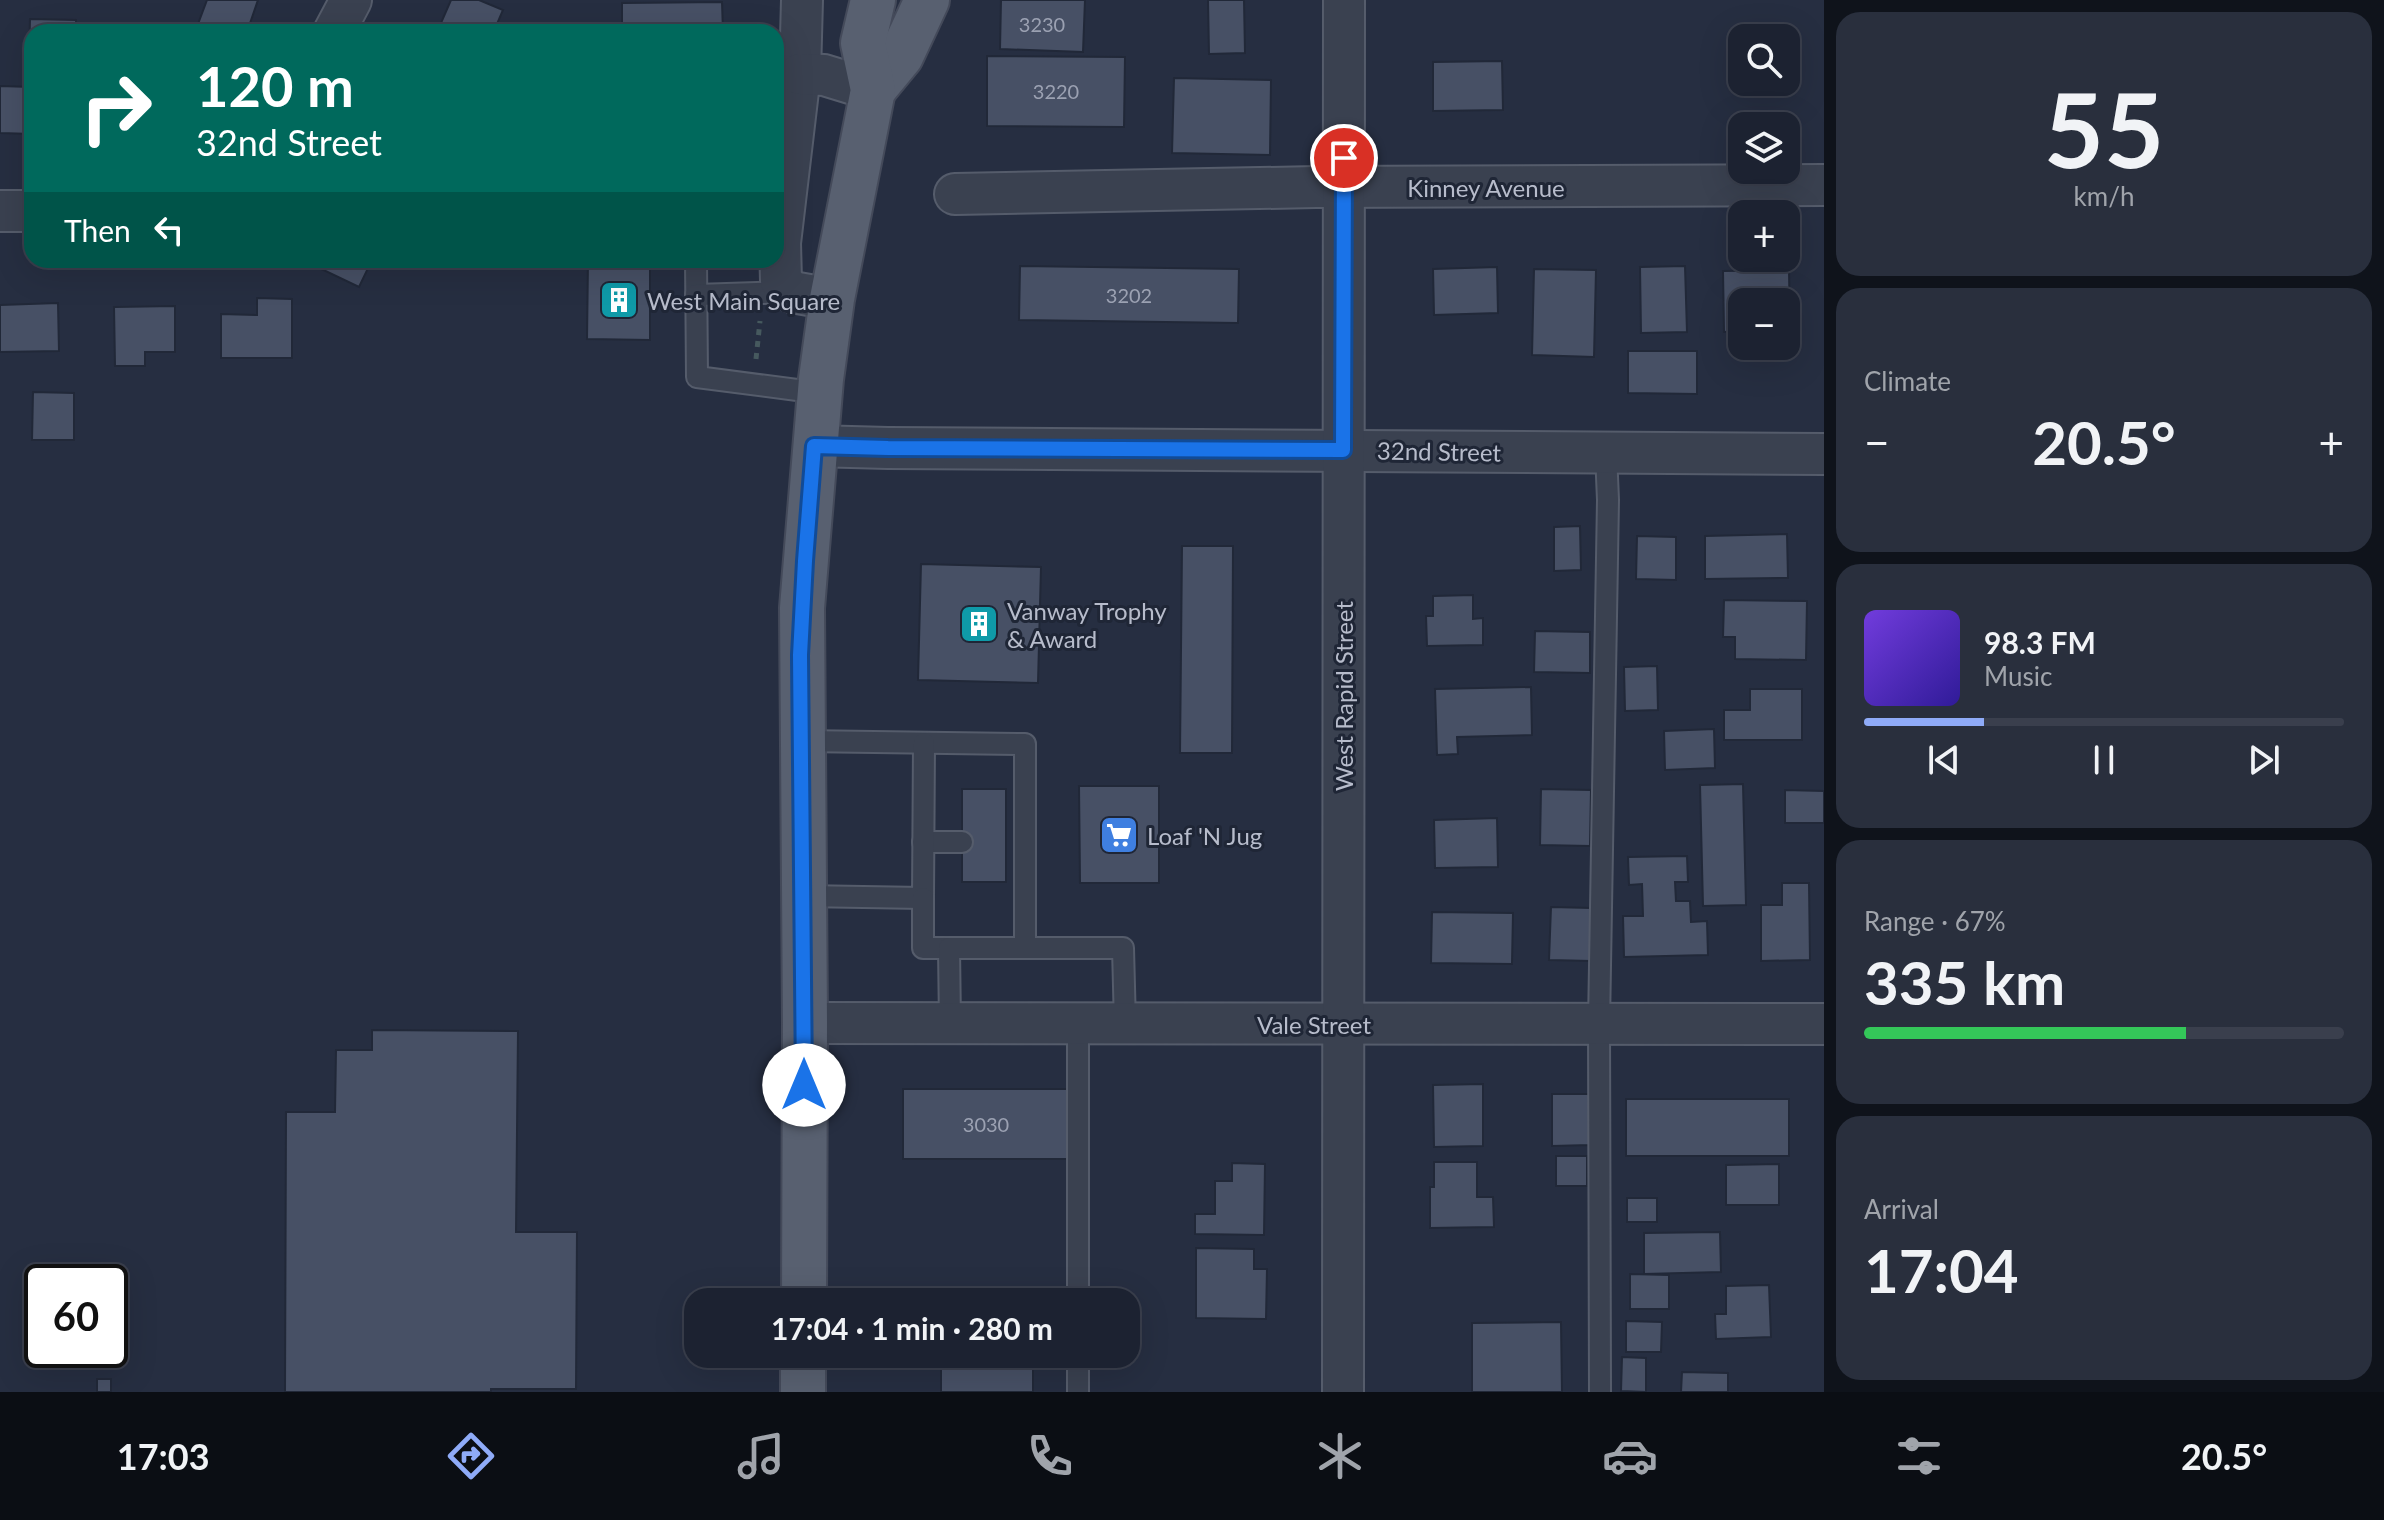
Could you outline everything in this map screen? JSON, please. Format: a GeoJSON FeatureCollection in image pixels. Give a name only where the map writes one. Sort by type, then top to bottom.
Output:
{"type":"FeatureCollection","features":[{"type":"Feature","properties":{"kind":"main road"},"geometry":{"type":"LineString","coordinates":[[804,1288],[802,608],[820,393],[796,294],[859,155],[873,90],[863,43],[873,0]]}},
{"type":"Feature","properties":{"kind":"main road"},"geometry":{"type":"LineString","coordinates":[[873,90],[901,56],[927,0]]}},
{"type":"Feature","properties":{"kind":"main road"},"geometry":{"type":"LineString","coordinates":[[803,1368],[803,1392]]}},
{"type":"Feature","properties":{"kind":"street"},"geometry":{"type":"LineString","coordinates":[[338,24],[351,0]]}},
{"type":"Feature","properties":{"kind":"street"},"geometry":{"type":"LineString","coordinates":[[784,207],[788,75],[802,0]]}},
{"type":"Feature","properties":{"kind":"street","name":"West Rapid Street"},"geometry":{"type":"LineString","coordinates":[[1343,1392],[1344,0]]}},
{"type":"Feature","properties":{"kind":"street"},"geometry":{"type":"LineString","coordinates":[[788,75],[824,75],[873,90]]}},
{"type":"Feature","properties":{"kind":"street","name":"Kinney Avenue"},"geometry":{"type":"LineString","coordinates":[[955,194],[1345,187],[1824,185]]}},
{"type":"Feature","properties":{"kind":"street"},"geometry":{"type":"LineString","coordinates":[[0,211],[24,211]]}},
{"type":"Feature","properties":{"kind":"street"},"geometry":{"type":"LineString","coordinates":[[781,268],[781,281],[796,294]]}},
{"type":"Feature","properties":{"kind":"street","name":"32nd Street"},"geometry":{"type":"LineString","coordinates":[[814,446],[1824,454]]}},
{"type":"Feature","properties":{"kind":"street","name":"Vale Street"},"geometry":{"type":"LineString","coordinates":[[805,1023],[1824,1024]]}},
{"type":"Feature","properties":{"kind":"lane"},"geometry":{"type":"LineString","coordinates":[[696,268],[697,377],[820,393]]}},
{"type":"Feature","properties":{"kind":"lane"},"geometry":{"type":"LineString","coordinates":[[696,295],[796,294]]}},
{"type":"Feature","properties":{"kind":"lane"},"geometry":{"type":"LineString","coordinates":[[1600,1392],[1599,1024],[1608,500],[1606,453]]}},
{"type":"Feature","properties":{"kind":"lane"},"geometry":{"type":"LineString","coordinates":[[802,741],[1025,744],[1015,842],[1025,948]]}},
{"type":"Feature","properties":{"kind":"lane"},"geometry":{"type":"LineString","coordinates":[[924,743],[923,948],[1123,948],[1125,1025]]}},
{"type":"Feature","properties":{"kind":"lane"},"geometry":{"type":"LineString","coordinates":[[923,842],[962,842]]}},
{"type":"Feature","properties":{"kind":"lane"},"geometry":{"type":"LineString","coordinates":[[803,896],[923,898]]}},
{"type":"Feature","properties":{"kind":"lane"},"geometry":{"type":"LineString","coordinates":[[949,948],[950,1024]]}},
{"type":"Feature","properties":{"kind":"lane"},"geometry":{"type":"LineString","coordinates":[[1078,1025],[1078,1288]]}},
{"type":"Feature","properties":{"kind":"lane"},"geometry":{"type":"LineString","coordinates":[[1078,1368],[1078,1392]]}},
{"type":"Feature","properties":{"kind":"path"},"geometry":{"type":"LineString","coordinates":[[754,385],[796,294]]}},
{"type":"Feature","properties":{"kind":"building"},"geometry":{"type":"Polygon","coordinates":[[[207,0],[258,0],[250,24],[198,24],[207,0]]]}},
{"type":"Feature","properties":{"kind":"building"},"geometry":{"type":"Polygon","coordinates":[[[451,0],[479,0],[503,10],[497,24],[440,24],[451,0]]]}},
{"type":"Feature","properties":{"kind":"building"},"geometry":{"type":"Polygon","coordinates":[[[1001,0],[1085,0],[1083,52],[1000,49],[1001,0]]]}},
{"type":"Feature","properties":{"kind":"building"},"geometry":{"type":"Polygon","coordinates":[[[1208,0],[1244,0],[1245,53],[1209,54],[1208,0]]]}},
{"type":"Feature","properties":{"kind":"building"},"geometry":{"type":"Polygon","coordinates":[[[722,2],[723,24],[622,24],[622,3],[722,2]]]}},
{"type":"Feature","properties":{"kind":"building"},"geometry":{"type":"Polygon","coordinates":[[[30,19],[76,20],[76,24],[30,24],[30,19]]]}},
{"type":"Feature","properties":{"kind":"building"},"geometry":{"type":"Polygon","coordinates":[[[987,56],[1125,57],[1124,127],[987,126],[987,56]]]}},
{"type":"Feature","properties":{"kind":"building"},"geometry":{"type":"Polygon","coordinates":[[[1502,61],[1503,110],[1433,111],[1433,62],[1502,61]]]}},
{"type":"Feature","properties":{"kind":"building"},"geometry":{"type":"Polygon","coordinates":[[[1174,78],[1271,80],[1270,155],[1172,153],[1174,78]]]}},
{"type":"Feature","properties":{"kind":"building"},"geometry":{"type":"Polygon","coordinates":[[[0,86],[24,87],[24,134],[0,133],[0,86]]]}},
{"type":"Feature","properties":{"kind":"building"},"geometry":{"type":"Polygon","coordinates":[[[1020,266],[1239,269],[1238,323],[1019,320],[1020,266]]]}},
{"type":"Feature","properties":{"kind":"building"},"geometry":{"type":"Polygon","coordinates":[[[1685,266],[1687,332],[1641,333],[1640,267],[1685,266]]]}},
{"type":"Feature","properties":{"kind":"building"},"geometry":{"type":"Polygon","coordinates":[[[1497,267],[1498,313],[1434,315],[1433,269],[1497,267]]]}},
{"type":"Feature","properties":{"kind":"building"},"geometry":{"type":"Polygon","coordinates":[[[319,268],[368,268],[359,287],[319,268]]]}},
{"type":"Feature","properties":{"kind":"building","name":"West Main Square"},"geometry":{"type":"Polygon","coordinates":[[[588,268],[650,268],[650,340],[587,339],[588,268]]]}},
{"type":"Feature","properties":{"kind":"building"},"geometry":{"type":"Polygon","coordinates":[[[1534,269],[1596,270],[1594,357],[1532,355],[1534,269]]]}},
{"type":"Feature","properties":{"kind":"building"},"geometry":{"type":"Polygon","coordinates":[[[1723,271],[1789,272],[1789,288],[1728,288],[1728,332],[1724,332],[1723,271]]]}},
{"type":"Feature","properties":{"kind":"building"},"geometry":{"type":"Polygon","coordinates":[[[257,298],[292,299],[292,358],[221,358],[221,314],[257,315],[257,298]]]}},
{"type":"Feature","properties":{"kind":"building"},"geometry":{"type":"Polygon","coordinates":[[[58,303],[59,351],[0,352],[0,305],[58,303]]]}},
{"type":"Feature","properties":{"kind":"building"},"geometry":{"type":"Polygon","coordinates":[[[175,306],[175,352],[145,352],[145,366],[115,366],[114,307],[175,306]]]}},
{"type":"Feature","properties":{"kind":"building"},"geometry":{"type":"Polygon","coordinates":[[[1628,351],[1697,351],[1697,394],[1628,393],[1628,351]]]}},
{"type":"Feature","properties":{"kind":"building"},"geometry":{"type":"Polygon","coordinates":[[[33,392],[74,393],[74,440],[32,440],[33,392]]]}},
{"type":"Feature","properties":{"kind":"building"},"geometry":{"type":"Polygon","coordinates":[[[1580,526],[1581,570],[1554,571],[1554,527],[1580,526]]]}},
{"type":"Feature","properties":{"kind":"building"},"geometry":{"type":"Polygon","coordinates":[[[1787,534],[1788,578],[1705,579],[1705,536],[1787,534]]]}},
{"type":"Feature","properties":{"kind":"building"},"geometry":{"type":"Polygon","coordinates":[[[1637,536],[1676,537],[1676,580],[1636,579],[1637,536]]]}},
{"type":"Feature","properties":{"kind":"building"},"geometry":{"type":"Polygon","coordinates":[[[1182,546],[1233,546],[1232,753],[1180,753],[1182,546]]]}},
{"type":"Feature","properties":{"kind":"building","name":"Vanway Trophy & Award"},"geometry":{"type":"Polygon","coordinates":[[[921,564],[1041,567],[1038,683],[918,680],[921,564]]]}},
{"type":"Feature","properties":{"kind":"building"},"geometry":{"type":"Polygon","coordinates":[[[1473,595],[1473,619],[1483,618],[1483,645],[1427,646],[1426,616],[1433,616],[1433,596],[1473,595]]]}},
{"type":"Feature","properties":{"kind":"building"},"geometry":{"type":"Polygon","coordinates":[[[1724,600],[1807,601],[1806,660],[1735,659],[1735,637],[1723,637],[1724,600]]]}},
{"type":"Feature","properties":{"kind":"building"},"geometry":{"type":"Polygon","coordinates":[[[1535,631],[1590,632],[1590,673],[1534,672],[1535,631]]]}},
{"type":"Feature","properties":{"kind":"building"},"geometry":{"type":"Polygon","coordinates":[[[1657,666],[1658,710],[1625,711],[1624,667],[1657,666]]]}},
{"type":"Feature","properties":{"kind":"building"},"geometry":{"type":"Polygon","coordinates":[[[1531,687],[1532,735],[1457,737],[1458,754],[1437,755],[1435,689],[1531,687]]]}},
{"type":"Feature","properties":{"kind":"building"},"geometry":{"type":"Polygon","coordinates":[[[1750,689],[1802,689],[1802,740],[1724,740],[1724,710],[1750,710],[1750,689]]]}},
{"type":"Feature","properties":{"kind":"building"},"geometry":{"type":"Polygon","coordinates":[[[1714,729],[1715,768],[1665,770],[1664,731],[1714,729]]]}},
{"type":"Feature","properties":{"kind":"building"},"geometry":{"type":"Polygon","coordinates":[[[1743,784],[1746,905],[1703,906],[1700,785],[1743,784]]]}},
{"type":"Feature","properties":{"kind":"building","name":"Loaf 'N Jug"},"geometry":{"type":"Polygon","coordinates":[[[1079,786],[1159,786],[1159,883],[1080,883],[1079,786]]]}},
{"type":"Feature","properties":{"kind":"building"},"geometry":{"type":"Polygon","coordinates":[[[962,789],[1006,789],[1006,882],[962,882],[962,789]]]}},
{"type":"Feature","properties":{"kind":"building"},"geometry":{"type":"Polygon","coordinates":[[[1541,789],[1591,790],[1590,846],[1540,845],[1541,789]]]}},
{"type":"Feature","properties":{"kind":"building"},"geometry":{"type":"Polygon","coordinates":[[[1785,790],[1824,791],[1824,823],[1785,823],[1785,790]]]}},
{"type":"Feature","properties":{"kind":"building"},"geometry":{"type":"Polygon","coordinates":[[[1497,818],[1498,867],[1435,868],[1434,820],[1497,818]]]}},
{"type":"Feature","properties":{"kind":"building"},"geometry":{"type":"Polygon","coordinates":[[[1687,856],[1688,882],[1675,882],[1676,901],[1690,901],[1691,922],[1707,921],[1708,955],[1624,957],[1623,916],[1643,916],[1642,884],[1629,885],[1628,857],[1687,856]]]}},
{"type":"Feature","properties":{"kind":"building"},"geometry":{"type":"Polygon","coordinates":[[[1782,883],[1809,883],[1810,960],[1761,961],[1761,905],[1782,905],[1782,883]]]}},
{"type":"Feature","properties":{"kind":"building"},"geometry":{"type":"Polygon","coordinates":[[[1551,907],[1592,908],[1591,961],[1549,960],[1551,907]]]}},
{"type":"Feature","properties":{"kind":"building"},"geometry":{"type":"Polygon","coordinates":[[[1432,912],[1513,913],[1512,964],[1431,963],[1432,912]]]}},
{"type":"Feature","properties":{"kind":"building"},"geometry":{"type":"Polygon","coordinates":[[[372,1030],[518,1031],[516,1232],[577,1232],[576,1389],[285,1392],[286,1112],[335,1112],[336,1050],[372,1050],[372,1030]]]}},
{"type":"Feature","properties":{"kind":"building"},"geometry":{"type":"Polygon","coordinates":[[[1483,1084],[1483,1146],[1434,1147],[1433,1085],[1483,1084]]]}},
{"type":"Feature","properties":{"kind":"building"},"geometry":{"type":"Polygon","coordinates":[[[903,1089],[1069,1089],[1069,1159],[903,1159],[903,1089]]]}},
{"type":"Feature","properties":{"kind":"building"},"geometry":{"type":"Polygon","coordinates":[[[1552,1094],[1590,1094],[1590,1145],[1552,1146],[1552,1094]]]}},
{"type":"Feature","properties":{"kind":"building"},"geometry":{"type":"Polygon","coordinates":[[[1626,1099],[1789,1099],[1789,1156],[1626,1156],[1626,1099]]]}},
{"type":"Feature","properties":{"kind":"building"},"geometry":{"type":"Polygon","coordinates":[[[1556,1156],[1587,1156],[1587,1186],[1556,1186],[1556,1156]]]}},
{"type":"Feature","properties":{"kind":"building"},"geometry":{"type":"Polygon","coordinates":[[[1434,1162],[1477,1162],[1477,1197],[1493,1197],[1494,1227],[1430,1228],[1430,1187],[1434,1187],[1434,1162]]]}},
{"type":"Feature","properties":{"kind":"building"},"geometry":{"type":"Polygon","coordinates":[[[1232,1163],[1265,1164],[1264,1235],[1195,1234],[1195,1214],[1215,1214],[1215,1181],[1232,1181],[1232,1163]]]}},
{"type":"Feature","properties":{"kind":"building"},"geometry":{"type":"Polygon","coordinates":[[[1779,1164],[1779,1205],[1726,1205],[1726,1165],[1779,1164]]]}},
{"type":"Feature","properties":{"kind":"building"},"geometry":{"type":"Polygon","coordinates":[[[1627,1198],[1657,1198],[1657,1222],[1627,1222],[1627,1198]]]}},
{"type":"Feature","properties":{"kind":"building"},"geometry":{"type":"Polygon","coordinates":[[[1720,1232],[1721,1272],[1644,1274],[1644,1233],[1720,1232]]]}},
{"type":"Feature","properties":{"kind":"building"},"geometry":{"type":"Polygon","coordinates":[[[1196,1248],[1254,1249],[1254,1269],[1267,1269],[1266,1319],[1196,1318],[1196,1248]]]}},
{"type":"Feature","properties":{"kind":"building"},"geometry":{"type":"Polygon","coordinates":[[[1630,1274],[1669,1275],[1669,1309],[1630,1309],[1630,1274]]]}},
{"type":"Feature","properties":{"kind":"building"},"geometry":{"type":"Polygon","coordinates":[[[1769,1285],[1771,1337],[1716,1339],[1715,1314],[1726,1314],[1726,1286],[1769,1285]]]}},
{"type":"Feature","properties":{"kind":"building"},"geometry":{"type":"Polygon","coordinates":[[[1626,1321],[1662,1322],[1661,1352],[1626,1352],[1626,1321]]]}},
{"type":"Feature","properties":{"kind":"building"},"geometry":{"type":"Polygon","coordinates":[[[1561,1322],[1562,1392],[1472,1392],[1472,1323],[1561,1322]]]}},
{"type":"Feature","properties":{"kind":"building"},"geometry":{"type":"Polygon","coordinates":[[[1622,1357],[1646,1358],[1646,1392],[1621,1391],[1622,1357]]]}},
{"type":"Feature","properties":{"kind":"building"},"geometry":{"type":"Polygon","coordinates":[[[941,1368],[1033,1368],[1033,1392],[941,1392],[941,1368]]]}},
{"type":"Feature","properties":{"kind":"building"},"geometry":{"type":"Polygon","coordinates":[[[1682,1372],[1728,1373],[1728,1392],[1681,1392],[1682,1372]]]}},
{"type":"Feature","properties":{"kind":"building"},"geometry":{"type":"Polygon","coordinates":[[[97,1379],[111,1379],[111,1392],[97,1392],[97,1379]]]}},
{"type":"Feature","properties":{"kind":"place","name":"West Main Square"},"geometry":{"type":"Point","coordinates":[619,300]}},
{"type":"Feature","properties":{"kind":"place","name":"Vanway Trophy & Award"},"geometry":{"type":"Point","coordinates":[979,624]}},
{"type":"Feature","properties":{"kind":"place","name":"Loaf 'N Jug"},"geometry":{"type":"Point","coordinates":[1119,835]}},
{"type":"Feature","properties":{"kind":"route"},"geometry":{"type":"LineString","coordinates":[[804,1085],[800,655],[814,446],[1343,450],[1344,158]]}}]}
